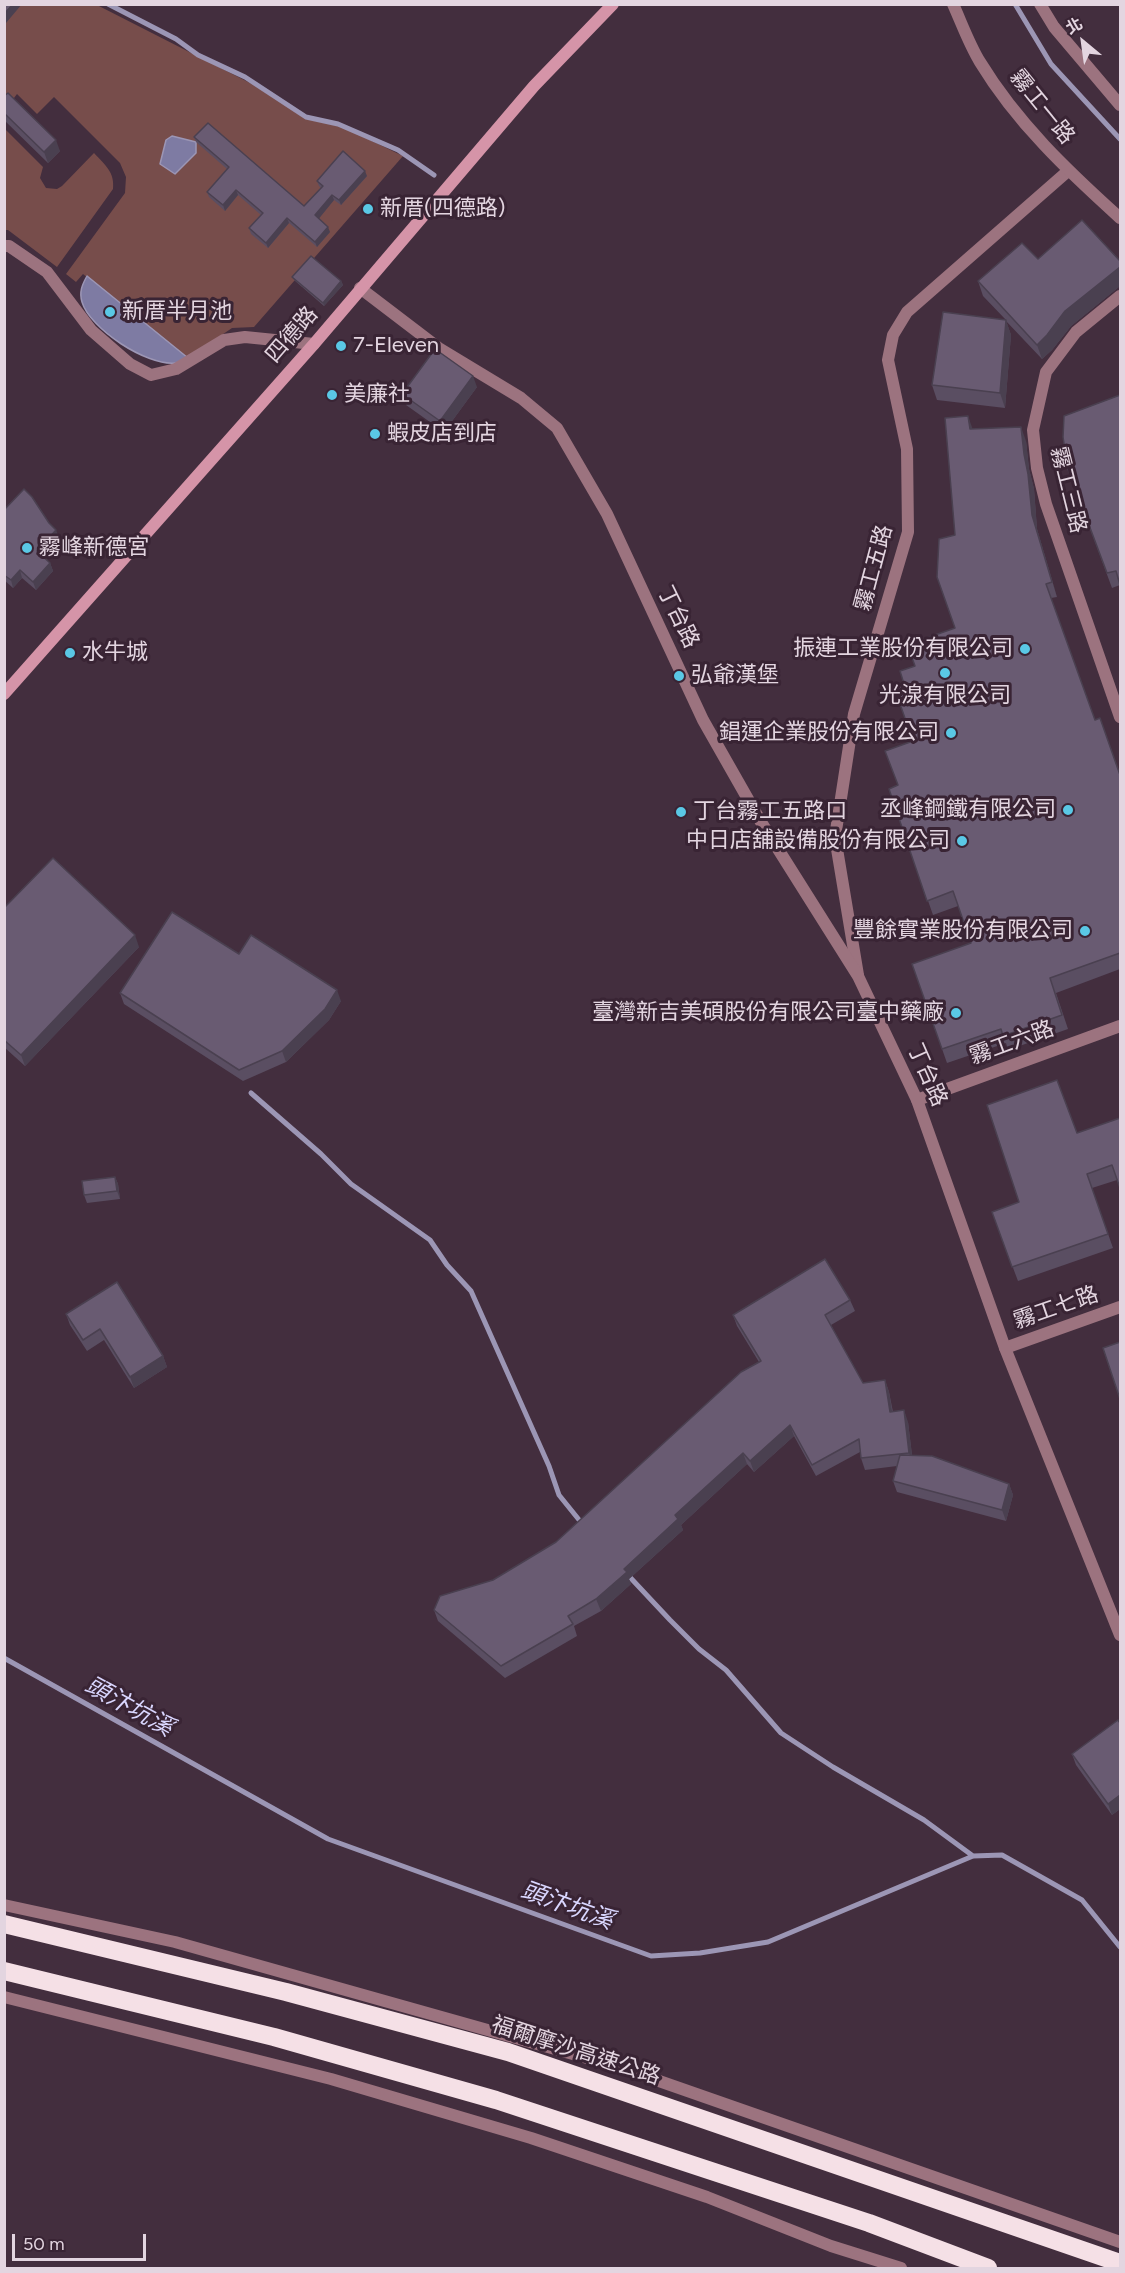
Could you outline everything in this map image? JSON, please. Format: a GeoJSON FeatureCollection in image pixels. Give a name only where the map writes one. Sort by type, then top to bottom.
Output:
{"type":"FeatureCollection","features":[{"type":"Feature","properties":{"kind":"highway","name":"福爾摩沙高速公路"},"geometry":{"type":"LineString","coordinates":[[4,1924],[286,1992],[508,2052],[1120,2263]]}},
{"type":"Feature","properties":{"kind":"highway"},"geometry":{"type":"LineString","coordinates":[[4,1971],[274,2037],[496,2100],[869,2223],[968,2263],[988,2268]]}},
{"type":"Feature","properties":{"kind":"main road","name":"四德路"},"geometry":{"type":"LineString","coordinates":[[4,694],[314,344],[534,86],[613,4]]}},
{"type":"Feature","properties":{"kind":"street","name":"霧工一路"},"geometry":{"type":"LineString","coordinates":[[953,4],[980,62],[1020,119],[1068,171],[1120,218]]}},
{"type":"Feature","properties":{"kind":"street"},"geometry":{"type":"LineString","coordinates":[[1040,4],[1054,27],[1120,105]]}},
{"type":"Feature","properties":{"kind":"street","name":"霧工五路"},"geometry":{"type":"LineString","coordinates":[[858,976],[835,837],[854,714],[908,532],[907,448],[888,360],[893,335],[907,312],[1068,171]]}},
{"type":"Feature","properties":{"kind":"street"},"geometry":{"type":"LineString","coordinates":[[4,246],[9,246],[47,272],[91,330],[130,364],[151,375],[176,369],[224,340],[245,336],[314,344]]}},
{"type":"Feature","properties":{"kind":"street","name":"丁台路"},"geometry":{"type":"LineString","coordinates":[[360,288],[440,349],[521,398],[557,428],[607,514],[703,720],[761,822],[858,976],[917,1100],[1005,1348],[1120,1635]]}},
{"type":"Feature","properties":{"kind":"street","name":"霧工三路"},"geometry":{"type":"LineString","coordinates":[[1120,296],[1076,332],[1046,372],[1034,430],[1037,468],[1046,504],[1120,717]]}},
{"type":"Feature","properties":{"kind":"street","name":"霧工六路"},"geometry":{"type":"LineString","coordinates":[[917,1100],[1120,1026]]}},
{"type":"Feature","properties":{"kind":"street","name":"霧工七路"},"geometry":{"type":"LineString","coordinates":[[1005,1348],[1120,1307]]}},
{"type":"Feature","properties":{"kind":"street"},"geometry":{"type":"LineString","coordinates":[[4,1905],[175,1942],[620,2067],[1120,2242]]}},
{"type":"Feature","properties":{"kind":"street"},"geometry":{"type":"LineString","coordinates":[[4,1998],[331,2079],[531,2138],[707,2197],[831,2246],[901,2268]]}},
{"type":"Feature","properties":{"kind":"shaded area"},"geometry":{"type":"Polygon","coordinates":[[[4,5],[97,5],[252,84],[306,119],[343,127],[403,156],[254,327],[232,328],[188,358],[83,274],[76,282],[66,274],[125,193],[126,177],[120,163],[54,97],[37,114],[17,94],[5,110],[4,5]]]}},
{"type":"Feature","properties":{"kind":"shaded area"},"geometry":{"type":"Polygon","coordinates":[[[5,129],[43,167],[40,178],[46,188],[57,189],[62,186],[94,153],[111,173],[113,189],[57,267],[5,230],[5,129]]]}},
{"type":"Feature","properties":{"kind":"shaded area"},"geometry":{"type":"Polygon","coordinates":[[[172,136],[196,142],[196,153],[175,174],[160,164],[166,140],[172,136]]]}},
{"type":"Feature","properties":{"kind":"shaded area","name":"新厝半月池"},"geometry":{"type":"Polygon","coordinates":[[[87,276],[188,358],[175,363],[150,359],[121,344],[108,334],[87,312],[82,302],[82,289],[87,276]]]}},
{"type":"Feature","properties":{"kind":"building"},"geometry":{"type":"Polygon","coordinates":[[[4,4],[13,4],[4,14],[4,4]]]}},
{"type":"Feature","properties":{"kind":"building"},"geometry":{"type":"Polygon","coordinates":[[[8,93],[56,140],[44,152],[4,113],[4,96],[8,93]]]}},
{"type":"Feature","properties":{"kind":"building"},"geometry":{"type":"Polygon","coordinates":[[[208,123],[304,206],[323,186],[317,181],[343,151],[365,171],[339,200],[332,195],[315,215],[328,227],[315,242],[287,218],[266,243],[249,228],[263,213],[236,190],[223,205],[207,192],[229,167],[194,137],[208,123]]]}},
{"type":"Feature","properties":{"kind":"building"},"geometry":{"type":"Polygon","coordinates":[[[1082,220],[1120,261],[1120,267],[1065,311],[1037,345],[978,281],[1022,243],[1038,259],[1082,220]]]}},
{"type":"Feature","properties":{"kind":"building"},"geometry":{"type":"Polygon","coordinates":[[[311,256],[341,281],[323,303],[292,277],[311,256]]]}},
{"type":"Feature","properties":{"kind":"building"},"geometry":{"type":"Polygon","coordinates":[[[943,312],[1006,320],[1000,393],[932,385],[943,312]]]}},
{"type":"Feature","properties":{"kind":"building"},"geometry":{"type":"Polygon","coordinates":[[[435,349],[473,376],[440,421],[402,394],[435,349]]]}},
{"type":"Feature","properties":{"kind":"building"},"geometry":{"type":"Polygon","coordinates":[[[1120,395],[1120,585],[1116,571],[1107,573],[1068,469],[1063,437],[1064,416],[1120,395]]]}},
{"type":"Feature","properties":{"kind":"building"},"geometry":{"type":"Polygon","coordinates":[[[968,416],[970,429],[1021,427],[1032,515],[1052,582],[1046,584],[1095,720],[1100,718],[1120,775],[1120,953],[1050,978],[1062,1015],[1003,1036],[1001,1029],[942,1049],[912,964],[971,943],[953,891],[927,901],[889,789],[898,785],[885,751],[913,741],[894,687],[904,684],[900,671],[915,666],[910,652],[912,643],[955,628],[937,577],[939,539],[955,535],[945,418],[968,416]]]}},
{"type":"Feature","properties":{"kind":"building","name":"霧峰新德宮"},"geometry":{"type":"Polygon","coordinates":[[[24,489],[56,530],[37,551],[50,563],[33,582],[20,570],[11,580],[4,575],[4,510],[24,489]]]}},
{"type":"Feature","properties":{"kind":"building"},"geometry":{"type":"Polygon","coordinates":[[[53,858],[135,935],[21,1055],[4,1040],[4,908],[53,858]]]}},
{"type":"Feature","properties":{"kind":"building"},"geometry":{"type":"Polygon","coordinates":[[[172,912],[239,954],[251,935],[337,990],[325,1009],[282,1051],[239,1070],[120,993],[172,912]]]}},
{"type":"Feature","properties":{"kind":"building"},"geometry":{"type":"Polygon","coordinates":[[[1057,1080],[1077,1133],[1120,1118],[1120,1188],[1112,1165],[1087,1174],[1108,1234],[1012,1267],[992,1212],[1019,1202],[987,1105],[1057,1080]]]}},
{"type":"Feature","properties":{"kind":"building"},"geometry":{"type":"Polygon","coordinates":[[[115,1177],[117,1191],[84,1195],[82,1181],[115,1177]]]}},
{"type":"Feature","properties":{"kind":"building"},"geometry":{"type":"Polygon","coordinates":[[[825,1259],[850,1300],[825,1315],[863,1383],[885,1380],[890,1412],[904,1410],[909,1453],[861,1458],[859,1439],[812,1465],[790,1425],[750,1461],[743,1453],[675,1515],[678,1519],[624,1569],[627,1572],[596,1599],[568,1616],[573,1624],[501,1666],[434,1610],[440,1596],[493,1580],[556,1542],[741,1372],[761,1361],[733,1315],[825,1259]]]}},
{"type":"Feature","properties":{"kind":"building"},"geometry":{"type":"Polygon","coordinates":[[[117,1282],[163,1356],[130,1377],[100,1329],[83,1340],[66,1314],[117,1282]]]}},
{"type":"Feature","properties":{"kind":"building"},"geometry":{"type":"Polygon","coordinates":[[[1120,1342],[1120,1399],[1103,1348],[1120,1342]]]}},
{"type":"Feature","properties":{"kind":"building"},"geometry":{"type":"Polygon","coordinates":[[[900,1455],[932,1456],[1009,1484],[1002,1510],[893,1481],[900,1455]]]}},
{"type":"Feature","properties":{"kind":"building"},"geometry":{"type":"Polygon","coordinates":[[[1118,1720],[1120,1723],[1120,1795],[1108,1804],[1072,1754],[1118,1720]]]}},
{"type":"Feature","properties":{"kind":"waterway"},"geometry":{"type":"LineString","coordinates":[[108,4],[176,39],[198,55],[245,77],[306,117],[338,124],[398,150],[434,175]]}},
{"type":"Feature","properties":{"kind":"waterway"},"geometry":{"type":"LineString","coordinates":[[1015,4],[1051,64],[1120,139]]}},
{"type":"Feature","properties":{"kind":"waterway"},"geometry":{"type":"LineString","coordinates":[[251,1093],[321,1154],[351,1184],[430,1240],[447,1265],[471,1291],[549,1466],[559,1495],[584,1526]]}},
{"type":"Feature","properties":{"kind":"waterway"},"geometry":{"type":"LineString","coordinates":[[626,1573],[699,1649],[726,1670],[781,1733],[833,1767],[924,1820],[973,1856]]}},
{"type":"Feature","properties":{"kind":"waterway","name":"頭汴坑溪"},"geometry":{"type":"LineString","coordinates":[[4,1658],[328,1839],[651,1956],[700,1953],[768,1942],[973,1856],[1002,1855],[1082,1900],[1120,1947]]}},
{"type":"Feature","properties":{"kind":"place","name":"新厝(四德路)"},"geometry":{"type":"Point","coordinates":[368,209]}},
{"type":"Feature","properties":{"kind":"place","name":"新厝半月池"},"geometry":{"type":"Point","coordinates":[110,312]}},
{"type":"Feature","properties":{"kind":"place","name":"7-Eleven"},"geometry":{"type":"Point","coordinates":[341,346]}},
{"type":"Feature","properties":{"kind":"place","name":"美廉社"},"geometry":{"type":"Point","coordinates":[332,395]}},
{"type":"Feature","properties":{"kind":"place","name":"蝦皮店到店"},"geometry":{"type":"Point","coordinates":[375,434]}},
{"type":"Feature","properties":{"kind":"place","name":"霧峰新德宮"},"geometry":{"type":"Point","coordinates":[27,548]}},
{"type":"Feature","properties":{"kind":"place","name":"振連工業股份有限公司"},"geometry":{"type":"Point","coordinates":[1025,649]}},
{"type":"Feature","properties":{"kind":"place","name":"水牛城"},"geometry":{"type":"Point","coordinates":[70,653]}},
{"type":"Feature","properties":{"kind":"place","name":"光湶有限公司"},"geometry":{"type":"Point","coordinates":[945,673]}},
{"type":"Feature","properties":{"kind":"place","name":"弘爺漢堡"},"geometry":{"type":"Point","coordinates":[679,676]}},
{"type":"Feature","properties":{"kind":"place","name":"錩運企業股份有限公司"},"geometry":{"type":"Point","coordinates":[951,733]}},
{"type":"Feature","properties":{"kind":"place","name":"丞峰鋼鐵有限公司"},"geometry":{"type":"Point","coordinates":[1068,810]}},
{"type":"Feature","properties":{"kind":"place","name":"丁台霧工五路口"},"geometry":{"type":"Point","coordinates":[681,812]}},
{"type":"Feature","properties":{"kind":"place","name":"中日店舖設備股份有限公司"},"geometry":{"type":"Point","coordinates":[962,841]}},
{"type":"Feature","properties":{"kind":"place","name":"豐餘實業股份有限公司"},"geometry":{"type":"Point","coordinates":[1085,931]}},
{"type":"Feature","properties":{"kind":"place","name":"臺灣新吉美碩股份有限公司臺中藥廠"},"geometry":{"type":"Point","coordinates":[956,1013]}}]}
